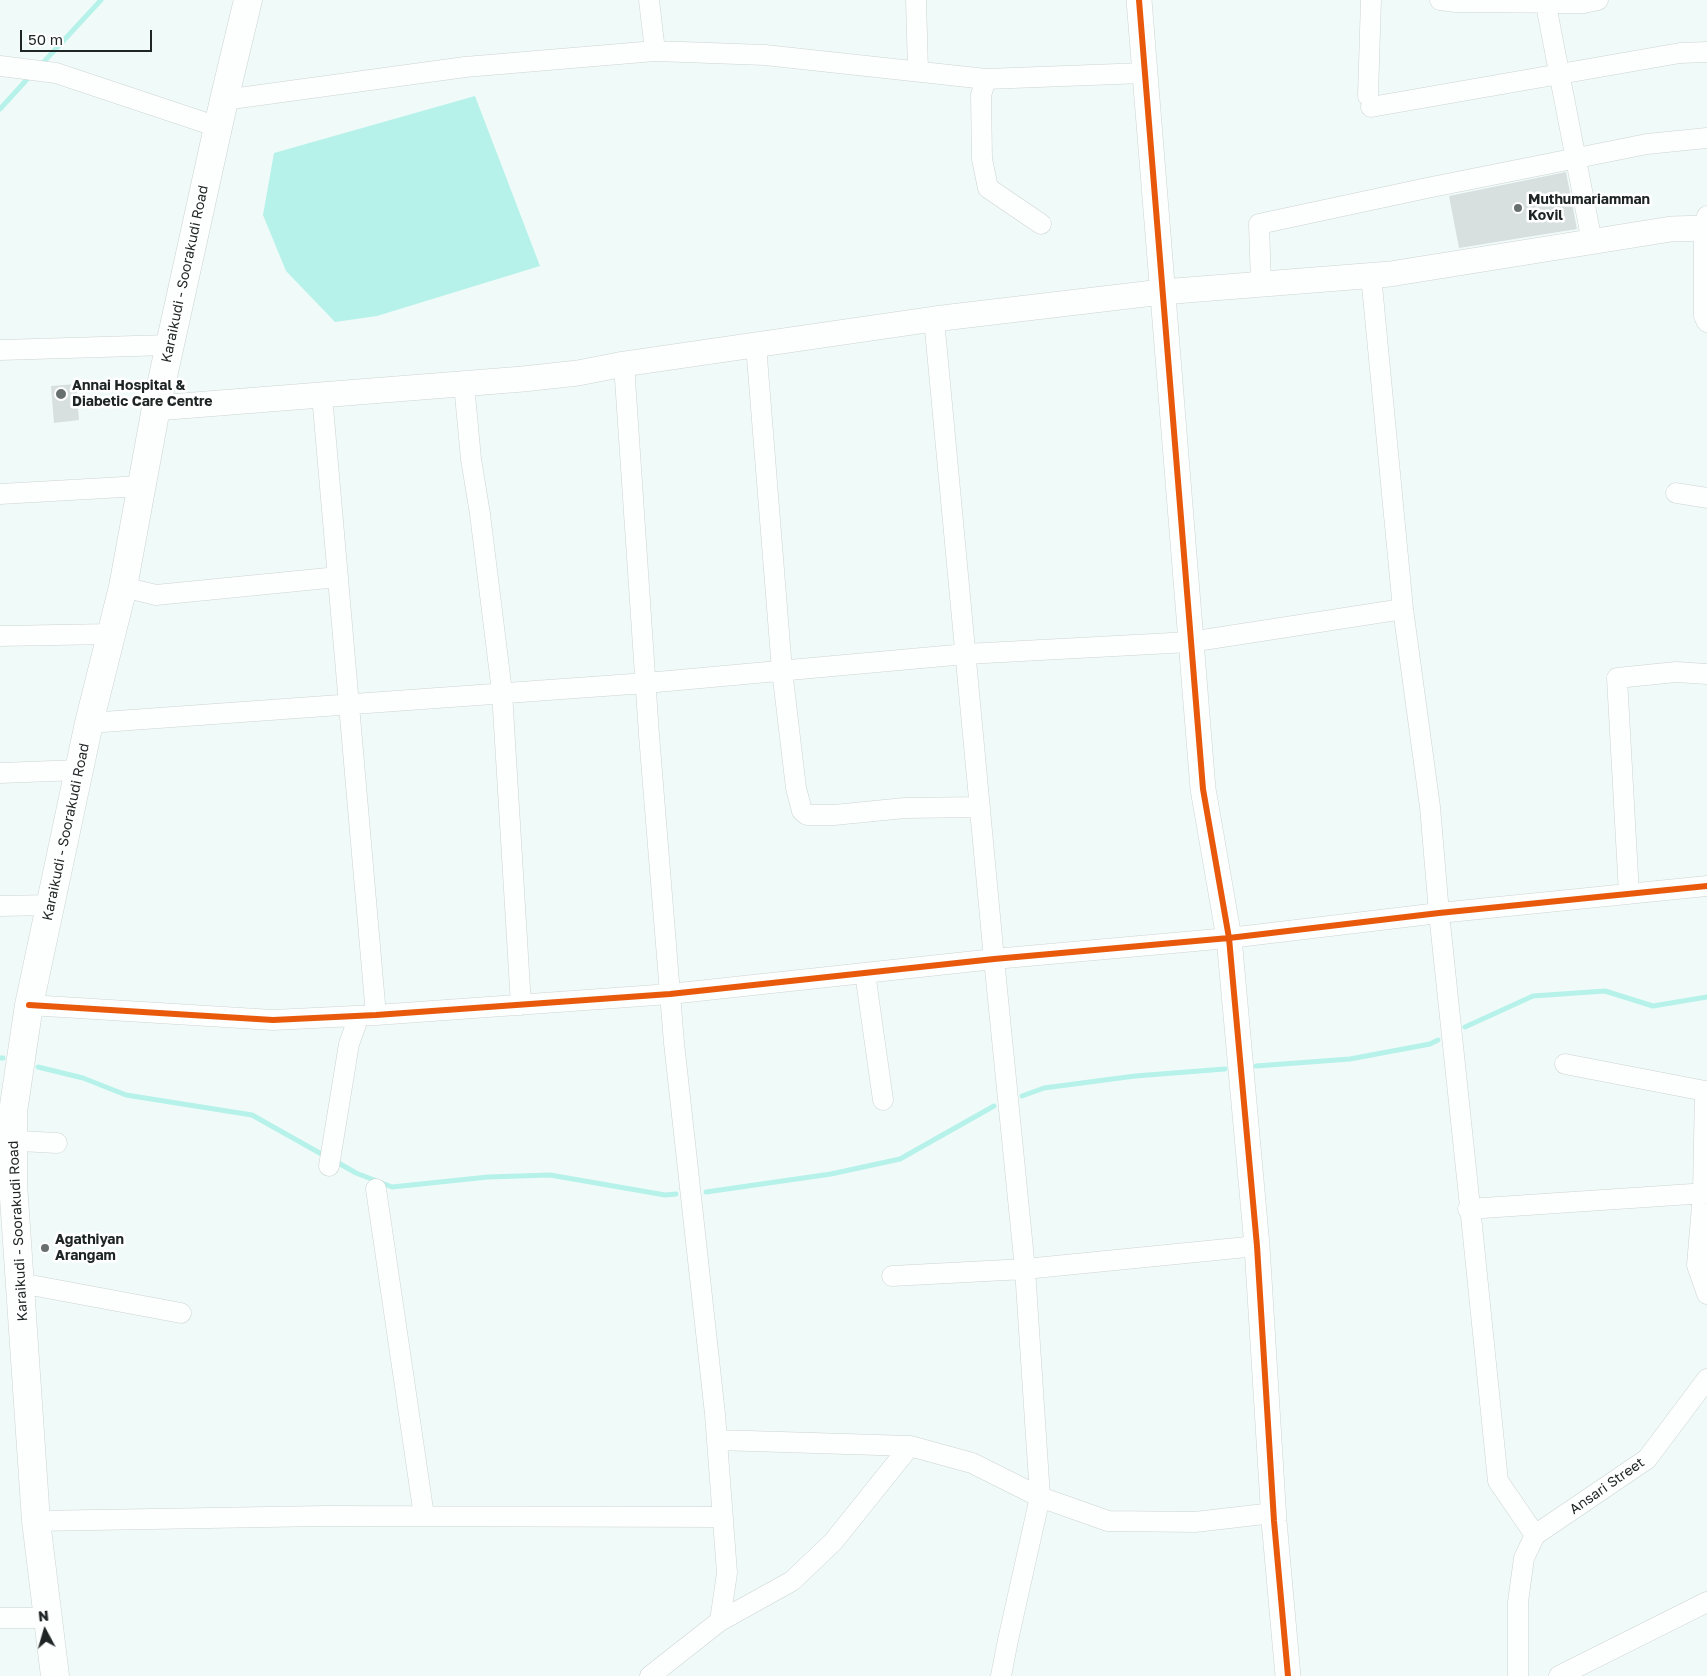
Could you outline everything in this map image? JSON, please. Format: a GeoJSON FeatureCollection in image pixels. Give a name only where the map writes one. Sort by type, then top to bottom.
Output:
{"type":"FeatureCollection","features":[{"type":"Feature","properties":{"kind":"main road","name":"Karaikudi - Soorakudi Road"},"geometry":{"type":"LineString","coordinates":[[55,1676],[36,1521],[8,1120],[29,1006],[89,723],[123,587],[156,408],[248,0]]}},
{"type":"Feature","properties":{"kind":"street"},"geometry":{"type":"LineString","coordinates":[[649,0],[655,51]]}},
{"type":"Feature","properties":{"kind":"street"},"geometry":{"type":"LineString","coordinates":[[916,0],[918,70]]}},
{"type":"Feature","properties":{"kind":"street"},"geometry":{"type":"LineString","coordinates":[[1139,0],[1203,790],[1229,938],[1257,1246],[1273,1513],[1288,1676]]}},
{"type":"Feature","properties":{"kind":"street"},"geometry":{"type":"LineString","coordinates":[[1371,0],[1369,102],[1559,74],[1680,53],[1707,52]]}},
{"type":"Feature","properties":{"kind":"street"},"geometry":{"type":"LineString","coordinates":[[1440,0],[1456,2],[1545,1],[1584,3],[1598,0]]}},
{"type":"Feature","properties":{"kind":"street"},"geometry":{"type":"LineString","coordinates":[[1545,1],[1592,242]]}},
{"type":"Feature","properties":{"kind":"street"},"geometry":{"type":"LineString","coordinates":[[224,100],[465,66],[655,51],[765,55],[918,70],[986,79],[1144,73]]}},
{"type":"Feature","properties":{"kind":"street"},"geometry":{"type":"LineString","coordinates":[[0,66],[56,73],[218,127]]}},
{"type":"Feature","properties":{"kind":"street"},"geometry":{"type":"LineString","coordinates":[[986,79],[982,95],[982,159],[988,188],[1041,224]]}},
{"type":"Feature","properties":{"kind":"street"},"geometry":{"type":"LineString","coordinates":[[1261,284],[1260,224],[1647,144],[1707,138]]}},
{"type":"Feature","properties":{"kind":"street"},"geometry":{"type":"LineString","coordinates":[[156,408],[464,384],[578,373],[624,364],[934,319],[1162,292],[1390,274],[1706,224],[1704,316],[1707,322]]}},
{"type":"Feature","properties":{"kind":"street"},"geometry":{"type":"LineString","coordinates":[[1371,276],[1403,609],[1430,808],[1439,914],[1498,1481],[1535,1535],[1524,1558],[1518,1602],[1518,1676]]}},
{"type":"Feature","properties":{"kind":"street"},"geometry":{"type":"LineString","coordinates":[[934,319],[1025,1269],[1040,1496],[1008,1640],[1002,1676]]}},
{"type":"Feature","properties":{"kind":"street"},"geometry":{"type":"LineString","coordinates":[[0,350],[170,345]]}},
{"type":"Feature","properties":{"kind":"street"},"geometry":{"type":"LineString","coordinates":[[756,345],[782,670],[796,788],[802,811],[807,815],[834,815],[905,808],[980,807]]}},
{"type":"Feature","properties":{"kind":"street"},"geometry":{"type":"LineString","coordinates":[[624,364],[670,994],[717,1440],[723,1517],[727,1573],[720,1621]]}},
{"type":"Feature","properties":{"kind":"street"},"geometry":{"type":"LineString","coordinates":[[464,384],[471,459],[480,514],[502,692],[521,1005]]}},
{"type":"Feature","properties":{"kind":"street"},"geometry":{"type":"LineString","coordinates":[[322,395],[349,705],[367,1016],[349,1044],[329,1166]]}},
{"type":"Feature","properties":{"kind":"street"},"geometry":{"type":"LineString","coordinates":[[0,494],[141,486]]}},
{"type":"Feature","properties":{"kind":"street"},"geometry":{"type":"LineString","coordinates":[[1676,493],[1707,498]]}},
{"type":"Feature","properties":{"kind":"street"},"geometry":{"type":"LineString","coordinates":[[123,587],[156,595],[338,577]]}},
{"type":"Feature","properties":{"kind":"street"},"geometry":{"type":"LineString","coordinates":[[89,723],[646,683],[966,654],[1190,642],[1403,609]]}},
{"type":"Feature","properties":{"kind":"street"},"geometry":{"type":"LineString","coordinates":[[0,636],[111,634]]}},
{"type":"Feature","properties":{"kind":"street"},"geometry":{"type":"LineString","coordinates":[[1629,894],[1617,678],[1676,672],[1707,674]]}},
{"type":"Feature","properties":{"kind":"street"},"geometry":{"type":"LineString","coordinates":[[0,773],[80,770]]}},
{"type":"Feature","properties":{"kind":"street"},"geometry":{"type":"LineString","coordinates":[[29,1006],[273,1020],[367,1016],[521,1005],[670,994],[994,959],[1229,938],[1707,886]]}},
{"type":"Feature","properties":{"kind":"street"},"geometry":{"type":"LineString","coordinates":[[0,906],[51,905]]}},
{"type":"Feature","properties":{"kind":"street"},"geometry":{"type":"LineString","coordinates":[[865,973],[883,1100]]}},
{"type":"Feature","properties":{"kind":"street"},"geometry":{"type":"LineString","coordinates":[[1566,1064],[1705,1091],[1705,1194],[1697,1265],[1707,1294]]}},
{"type":"Feature","properties":{"kind":"street"},"geometry":{"type":"LineString","coordinates":[[8,1120],[20,1141],[57,1143]]}},
{"type":"Feature","properties":{"kind":"street"},"geometry":{"type":"LineString","coordinates":[[376,1189],[424,1516]]}},
{"type":"Feature","properties":{"kind":"street"},"geometry":{"type":"LineString","coordinates":[[1469,1209],[1705,1194]]}},
{"type":"Feature","properties":{"kind":"street"},"geometry":{"type":"LineString","coordinates":[[892,1276],[1025,1269],[1257,1246]]}},
{"type":"Feature","properties":{"kind":"street"},"geometry":{"type":"LineString","coordinates":[[20,1283],[181,1312]]}},
{"type":"Feature","properties":{"kind":"street","name":"Ansari Street"},"geometry":{"type":"LineString","coordinates":[[1535,1535],[1647,1459],[1707,1379]]}},
{"type":"Feature","properties":{"kind":"street"},"geometry":{"type":"LineString","coordinates":[[717,1440],[910,1446],[972,1463],[1040,1496],[1108,1521],[1195,1522],[1273,1513]]}},
{"type":"Feature","properties":{"kind":"street"},"geometry":{"type":"LineString","coordinates":[[650,1676],[720,1621],[792,1581],[833,1542],[910,1446]]}},
{"type":"Feature","properties":{"kind":"street"},"geometry":{"type":"LineString","coordinates":[[36,1521],[325,1516],[723,1517]]}},
{"type":"Feature","properties":{"kind":"street"},"geometry":{"type":"LineString","coordinates":[[1559,1676],[1707,1602]]}},
{"type":"Feature","properties":{"kind":"street"},"geometry":{"type":"LineString","coordinates":[[0,1618],[48,1618]]}},
{"type":"Feature","properties":{"kind":"water"},"geometry":{"type":"Polygon","coordinates":[[[475,96],[540,266],[377,316],[335,322],[286,271],[263,215],[274,153],[475,96]]]}},
{"type":"Feature","properties":{"kind":"building","name":"Muthumariamman Kovil"},"geometry":{"type":"Polygon","coordinates":[[[1566,172],[1577,229],[1459,248],[1449,196],[1566,172]]]}},
{"type":"Feature","properties":{"kind":"building"},"geometry":{"type":"Polygon","coordinates":[[[76,384],[79,420],[54,423],[51,386],[76,384]]]}},
{"type":"Feature","properties":{"kind":"waterway"},"geometry":{"type":"LineString","coordinates":[[40,66],[101,0]]}},
{"type":"Feature","properties":{"kind":"waterway"},"geometry":{"type":"LineString","coordinates":[[0,109],[31,75]]}},
{"type":"Feature","properties":{"kind":"waterway"},"geometry":{"type":"LineString","coordinates":[[1465,1027],[1533,996],[1605,991],[1653,1006],[1707,997]]}},
{"type":"Feature","properties":{"kind":"waterway"},"geometry":{"type":"LineString","coordinates":[[1256,1066],[1350,1059],[1430,1044],[1438,1040]]}},
{"type":"Feature","properties":{"kind":"waterway"},"geometry":{"type":"LineString","coordinates":[[38,1067],[83,1078],[126,1095],[252,1115],[325,1156]]}},
{"type":"Feature","properties":{"kind":"waterway"},"geometry":{"type":"LineString","coordinates":[[1022,1096],[1044,1088],[1135,1076],[1225,1069]]}},
{"type":"Feature","properties":{"kind":"waterway"},"geometry":{"type":"LineString","coordinates":[[706,1192],[831,1174],[900,1159],[994,1106]]}},
{"type":"Feature","properties":{"kind":"waterway"},"geometry":{"type":"LineString","coordinates":[[335,1161],[356,1173],[392,1187],[488,1177],[550,1175],[665,1195],[676,1194]]}},
{"type":"Feature","properties":{"kind":"cycle path"},"geometry":{"type":"LineString","coordinates":[[1139,0],[1203,789],[1229,938],[1257,1246],[1274,1521],[1288,1676]]}},
{"type":"Feature","properties":{"kind":"cycle path"},"geometry":{"type":"LineString","coordinates":[[29,1005],[273,1020],[376,1015],[670,994],[994,959],[1229,938],[1439,913],[1707,886]]}},
{"type":"Feature","properties":{"kind":"place","name":"Muthumariamman Kovil"},"geometry":{"type":"Point","coordinates":[1518,208]}},
{"type":"Feature","properties":{"kind":"place","name":"Annai Hospital & Diabetic Care Centre"},"geometry":{"type":"Point","coordinates":[61,394]}},
{"type":"Feature","properties":{"kind":"place","name":"Agathiyan Arangam"},"geometry":{"type":"Point","coordinates":[45,1248]}}]}
